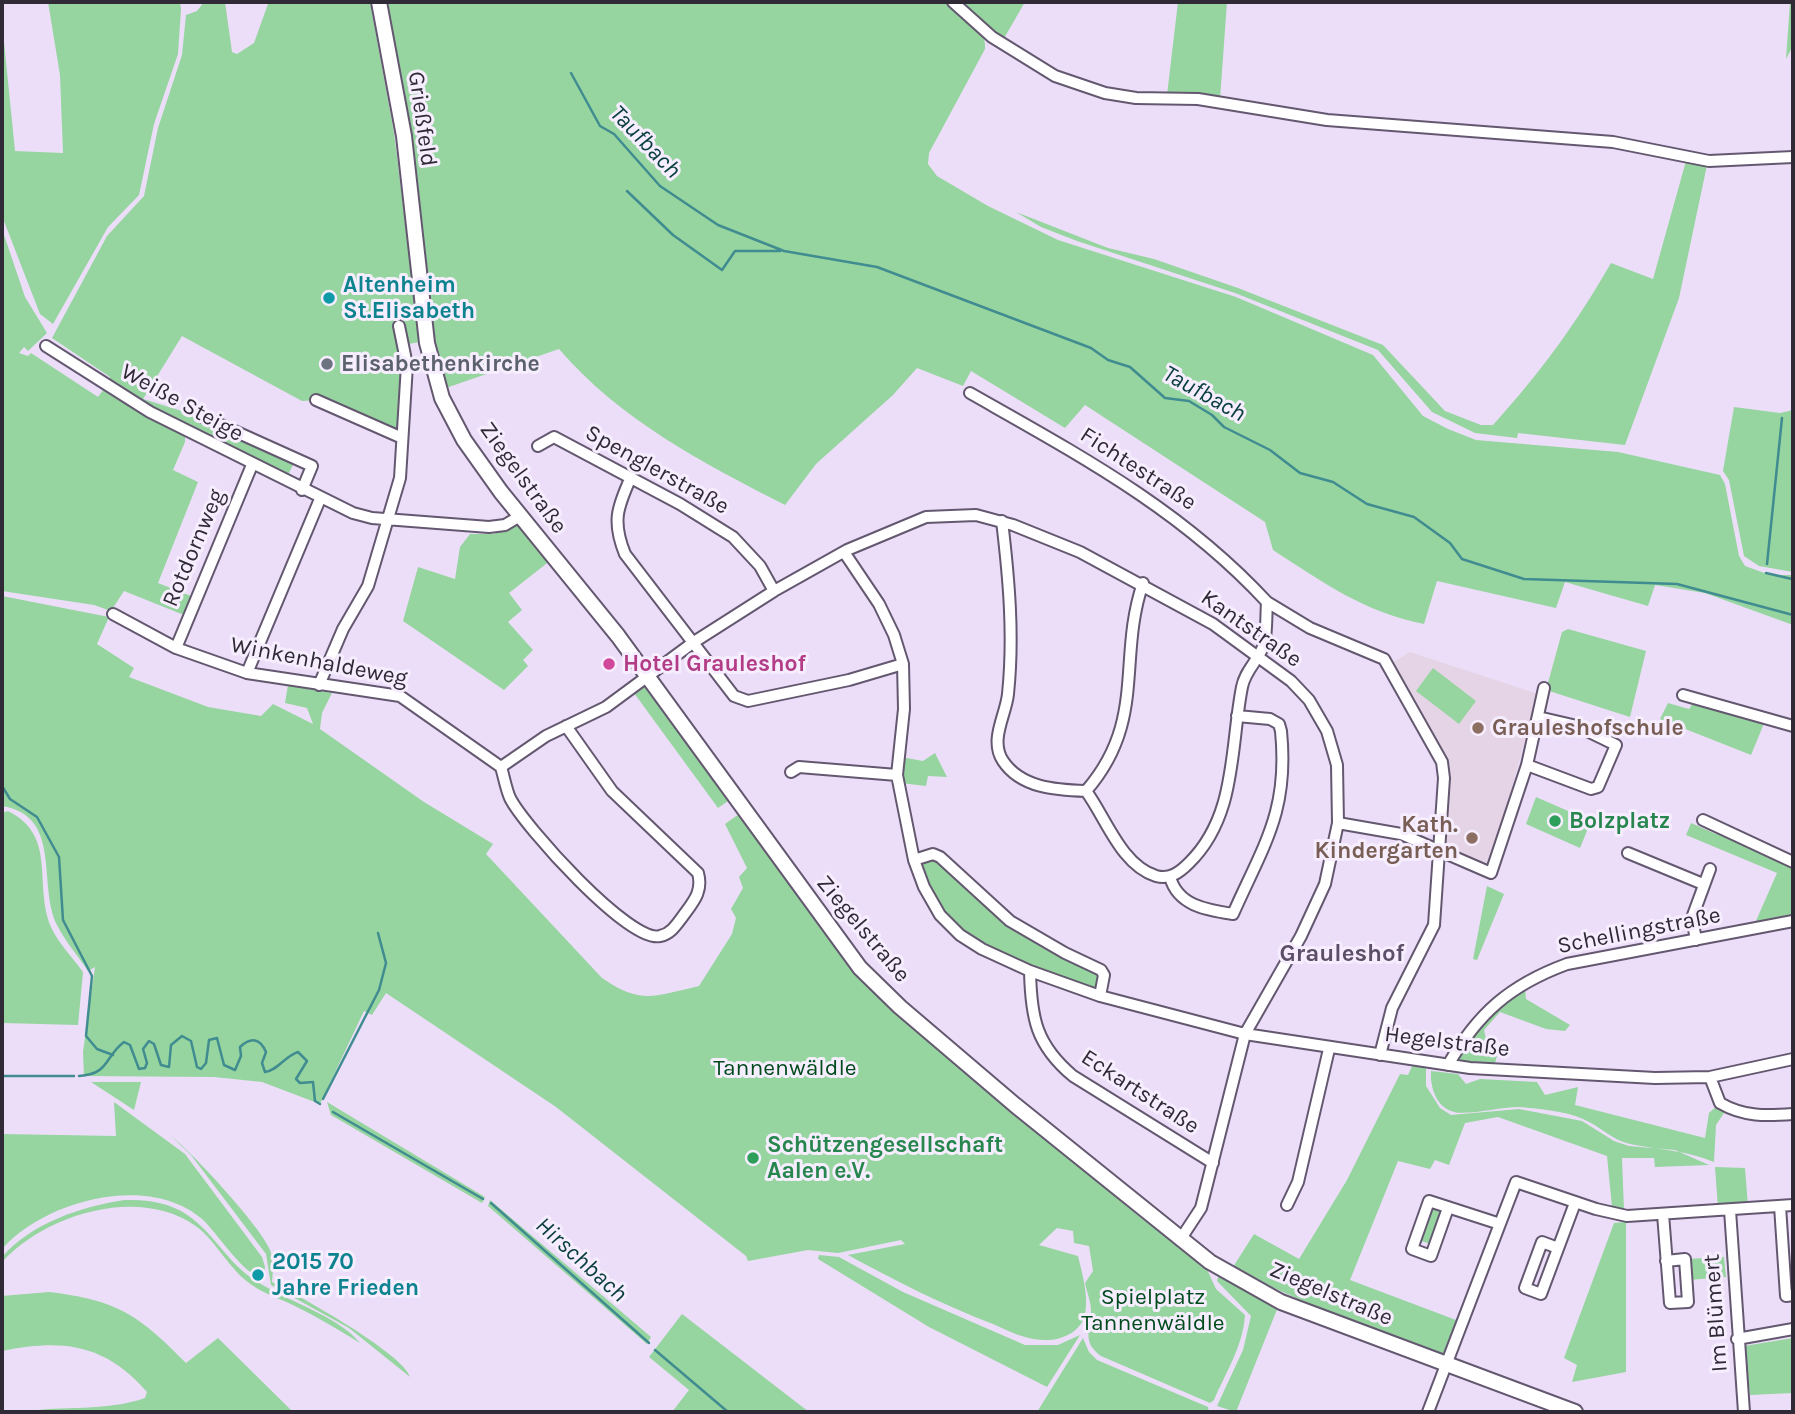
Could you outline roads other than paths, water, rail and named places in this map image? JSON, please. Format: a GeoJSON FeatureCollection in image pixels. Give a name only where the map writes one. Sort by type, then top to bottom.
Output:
{"type":"FeatureCollection","features":[{"type":"Feature","properties":{"kind":"main road","name":"Grießfeld"},"geometry":{"type":"LineString","coordinates":[[379,2],[404,136],[414,243]]}},
{"type":"Feature","properties":{"kind":"main road","name":"Ziegelstraße"},"geometry":{"type":"LineString","coordinates":[[414,243],[427,344],[442,398],[464,440],[520,516],[648,678],[860,968],[900,1007],[1210,1262],[1281,1302],[1575,1412]]}},
{"type":"Feature","properties":{"kind":"street"},"geometry":{"type":"LineString","coordinates":[[953,2],[992,37],[1055,76],[1105,93],[1136,98],[1198,99],[1326,120],[1614,142],[1709,161],[1793,157]]}},
{"type":"Feature","properties":{"kind":"street"},"geometry":{"type":"LineString","coordinates":[[319,685],[343,629],[362,600],[400,478],[400,437],[407,365],[399,326]]}},
{"type":"Feature","properties":{"kind":"street","name":"Weiße Steige"},"geometry":{"type":"LineString","coordinates":[[46,346],[150,412],[320,499],[353,513],[489,527],[505,525],[520,516]]}},
{"type":"Feature","properties":{"kind":"street","name":"Fichtestraße"},"geometry":{"type":"LineString","coordinates":[[971,393],[1117,478],[1179,520],[1210,545],[1267,602],[1310,628],[1384,659],[1442,762],[1444,778],[1440,852]]}},
{"type":"Feature","properties":{"kind":"street"},"geometry":{"type":"LineString","coordinates":[[316,400],[400,437]]}},
{"type":"Feature","properties":{"kind":"street","name":"Weiße Steige"},"geometry":{"type":"LineString","coordinates":[[201,415],[312,466],[302,490]]}},
{"type":"Feature","properties":{"kind":"street","name":"Spenglerstraße"},"geometry":{"type":"LineString","coordinates":[[538,446],[554,437],[631,477],[733,537],[760,566],[775,591]]}},
{"type":"Feature","properties":{"kind":"street","name":"Rotdornweg"},"geometry":{"type":"LineString","coordinates":[[176,648],[252,465]]}},
{"type":"Feature","properties":{"kind":"street"},"geometry":{"type":"LineString","coordinates":[[631,477],[619,504],[616,531],[636,569],[734,696],[748,701],[849,680],[903,664]]}},
{"type":"Feature","properties":{"kind":"street"},"geometry":{"type":"LineString","coordinates":[[247,673],[320,499]]}},
{"type":"Feature","properties":{"kind":"street","name":"Kantstraße"},"geometry":{"type":"LineString","coordinates":[[648,678],[694,642],[844,552],[926,517],[976,514],[1080,552],[1143,583],[1213,624],[1257,655],[1309,700],[1327,731],[1336,765],[1338,822],[1325,884],[1301,936],[1245,1034],[1201,1208],[1180,1240]]}},
{"type":"Feature","properties":{"kind":"street"},"geometry":{"type":"LineString","coordinates":[[1002,522],[1012,635],[1007,707],[997,745],[1002,760],[1017,776],[1039,786],[1086,791]]}},
{"type":"Feature","properties":{"kind":"street","name":"Hegelstraße"},"geometry":{"type":"LineString","coordinates":[[844,552],[879,604],[894,635],[903,664],[904,709],[897,775],[914,860],[923,887],[940,915],[960,935],[1030,971],[1100,996],[1245,1034],[1329,1049],[1503,1072],[1655,1078],[1710,1077],[1793,1059]]}},
{"type":"Feature","properties":{"kind":"street"},"geometry":{"type":"LineString","coordinates":[[1086,791],[1116,741],[1128,705],[1135,607],[1143,583]]}},
{"type":"Feature","properties":{"kind":"street"},"geometry":{"type":"LineString","coordinates":[[1170,877],[1197,855],[1214,829],[1228,789],[1242,683],[1264,647],[1267,602]]}},
{"type":"Feature","properties":{"kind":"street","name":"Winkenhaldeweg"},"geometry":{"type":"LineString","coordinates":[[113,614],[176,648],[247,673],[400,696],[501,767]]}},
{"type":"Feature","properties":{"kind":"street"},"geometry":{"type":"LineString","coordinates":[[566,726],[612,791],[698,873],[701,884],[697,898],[673,929],[659,937],[647,935],[607,907],[568,871],[510,797],[501,767],[566,726],[606,707],[648,678]]}},
{"type":"Feature","properties":{"kind":"street"},"geometry":{"type":"LineString","coordinates":[[1338,822],[1401,834],[1491,873],[1527,765],[1544,688]]}},
{"type":"Feature","properties":{"kind":"street"},"geometry":{"type":"LineString","coordinates":[[1683,695],[1793,726]]}},
{"type":"Feature","properties":{"kind":"street"},"geometry":{"type":"LineString","coordinates":[[1170,877],[1173,888],[1186,902],[1233,914],[1265,848],[1283,789],[1281,731],[1279,724],[1270,719],[1237,716]]}},
{"type":"Feature","properties":{"kind":"street"},"geometry":{"type":"LineString","coordinates":[[1527,765],[1591,789],[1598,787],[1616,745],[1577,726],[1538,717]]}},
{"type":"Feature","properties":{"kind":"street"},"geometry":{"type":"LineString","coordinates":[[791,772],[799,767],[897,775]]}},
{"type":"Feature","properties":{"kind":"street"},"geometry":{"type":"LineString","coordinates":[[1086,791],[1131,859],[1144,871],[1170,877]]}},
{"type":"Feature","properties":{"kind":"street"},"geometry":{"type":"LineString","coordinates":[[1703,820],[1793,862]]}},
{"type":"Feature","properties":{"kind":"street"},"geometry":{"type":"LineString","coordinates":[[1380,1055],[1392,1008],[1434,925],[1440,852]]}},
{"type":"Feature","properties":{"kind":"street"},"geometry":{"type":"LineString","coordinates":[[1628,853],[1703,884]]}},
{"type":"Feature","properties":{"kind":"street"},"geometry":{"type":"LineString","coordinates":[[914,860],[933,855],[940,857],[1010,920],[1065,953],[1101,970],[1104,975],[1100,996]]}},
{"type":"Feature","properties":{"kind":"street"},"geometry":{"type":"LineString","coordinates":[[1696,940],[1692,918],[1710,869]]}},
{"type":"Feature","properties":{"kind":"street","name":"Schellingstraße"},"geometry":{"type":"LineString","coordinates":[[1448,1065],[1479,1020],[1503,996],[1527,980],[1567,964],[1793,921]]}},
{"type":"Feature","properties":{"kind":"street","name":"Eckartstraße"},"geometry":{"type":"LineString","coordinates":[[1030,971],[1031,1010],[1036,1027],[1057,1062],[1073,1076],[1213,1163]]}},
{"type":"Feature","properties":{"kind":"street"},"geometry":{"type":"LineString","coordinates":[[1287,1205],[1298,1181],[1329,1049]]}},
{"type":"Feature","properties":{"kind":"street"},"geometry":{"type":"LineString","coordinates":[[1710,1077],[1720,1103],[1734,1111],[1751,1115],[1793,1114]]}},
{"type":"Feature","properties":{"kind":"street"},"geometry":{"type":"LineString","coordinates":[[1428,1412],[1497,1223],[1516,1182],[1575,1203],[1627,1216],[1793,1205]]}},
{"type":"Feature","properties":{"kind":"street"},"geometry":{"type":"LineString","coordinates":[[1448,1208],[1431,1255],[1412,1249],[1429,1201],[1497,1223]]}},
{"type":"Feature","properties":{"kind":"street"},"geometry":{"type":"LineString","coordinates":[[1558,1248],[1542,1242],[1525,1288],[1541,1294],[1575,1203]]}},
{"type":"Feature","properties":{"kind":"street"},"geometry":{"type":"LineString","coordinates":[[1780,1206],[1788,1254],[1786,1296],[1793,1295]]}},
{"type":"Feature","properties":{"kind":"street","name":"Im Blümert"},"geometry":{"type":"LineString","coordinates":[[1730,1210],[1744,1412]]}},
{"type":"Feature","properties":{"kind":"street"},"geometry":{"type":"LineString","coordinates":[[1663,1214],[1667,1261]]}},
{"type":"Feature","properties":{"kind":"street"},"geometry":{"type":"LineString","coordinates":[[1737,1339],[1793,1329]]}},
{"type":"Feature","properties":{"kind":"waterway","name":"Taufbach"},"geometry":{"type":"LineString","coordinates":[[571,73],[600,126],[614,134],[660,186],[718,225],[784,251],[877,267],[1091,348],[1108,360],[1130,367],[1165,398],[1189,401],[1212,415],[1224,427],[1270,450],[1300,473],[1333,482],[1367,504],[1414,517],[1450,543],[1462,559],[1524,579],[1677,584],[1793,615]]}},
{"type":"Feature","properties":{"kind":"waterway"},"geometry":{"type":"LineString","coordinates":[[627,191],[673,235],[722,270],[735,251],[780,251]]}},
{"type":"Feature","properties":{"kind":"waterway"},"geometry":{"type":"LineString","coordinates":[[1767,564],[1782,418]]}},
{"type":"Feature","properties":{"kind":"waterway"},"geometry":{"type":"LineString","coordinates":[[1766,573],[1792,579]]}},
{"type":"Feature","properties":{"kind":"waterway"},"geometry":{"type":"LineString","coordinates":[[2,786],[10,799],[37,817],[59,857],[63,920],[92,976],[86,1036],[97,1049],[113,1055]]}},
{"type":"Feature","properties":{"kind":"waterway"},"geometry":{"type":"LineString","coordinates":[[323,1099],[379,990],[386,963],[378,933]]}},
{"type":"Feature","properties":{"kind":"waterway","name":"Hirschbach"},"geometry":{"type":"LineString","coordinates":[[79,1076],[89,1075],[102,1068],[124,1042],[130,1045],[139,1069],[145,1068],[147,1063],[143,1049],[149,1041],[154,1044],[161,1065],[169,1067],[171,1045],[182,1036],[191,1041],[197,1067],[201,1069],[206,1063],[209,1040],[217,1038],[224,1065],[235,1070],[241,1056],[240,1047],[255,1040],[266,1052],[262,1063],[265,1072],[298,1052],[307,1061],[296,1079],[300,1083],[313,1082],[315,1101],[320,1104]]}},
{"type":"Feature","properties":{"kind":"waterway","name":"Hirschbach"},"geometry":{"type":"LineString","coordinates":[[2,1076],[74,1076]]}},
{"type":"Feature","properties":{"kind":"waterway","name":"Hirschbach"},"geometry":{"type":"LineString","coordinates":[[333,1112],[483,1199]]}},
{"type":"Feature","properties":{"kind":"waterway","name":"Hirschbach"},"geometry":{"type":"LineString","coordinates":[[491,1203],[649,1343]]}},
{"type":"Feature","properties":{"kind":"waterway","name":"Hirschbach"},"geometry":{"type":"LineString","coordinates":[[655,1350],[728,1412]]}},
{"type":"Feature","properties":{"kind":"place","name":"Altenheim St.Elisabeth"},"geometry":{"type":"Point","coordinates":[329,298]}},
{"type":"Feature","properties":{"kind":"place","name":"Elisabethenkirche"},"geometry":{"type":"Point","coordinates":[327,364]}},
{"type":"Feature","properties":{"kind":"place","name":"Hotel Grauleshof"},"geometry":{"type":"Point","coordinates":[609,664]}},
{"type":"Feature","properties":{"kind":"place","name":"Grauleshofschule"},"geometry":{"type":"Point","coordinates":[1478,728]}},
{"type":"Feature","properties":{"kind":"place","name":"Bolzplatz"},"geometry":{"type":"Point","coordinates":[1555,821]}},
{"type":"Feature","properties":{"kind":"place","name":"Kath. Kindergarten"},"geometry":{"type":"Point","coordinates":[1472,838]}},
{"type":"Feature","properties":{"kind":"place","name":"Schützengesellschaft Aalen e.V."},"geometry":{"type":"Point","coordinates":[753,1158]}},
{"type":"Feature","properties":{"kind":"place","name":"2015 70 Jahre Frieden"},"geometry":{"type":"Point","coordinates":[258,1275]}},
{"type":"Feature","properties":{"kind":"district","name":"Grauleshof"},"geometry":{"type":"Point","coordinates":[1342,954]}},
{"type":"Feature","properties":{"kind":"park label","name":"Tannenwäldle"},"geometry":{"type":"Point","coordinates":[785,1068]}},
{"type":"Feature","properties":{"kind":"park label","name":"Spielplatz Tannenwäldle"},"geometry":{"type":"Point","coordinates":[1153,1310]}}]}
